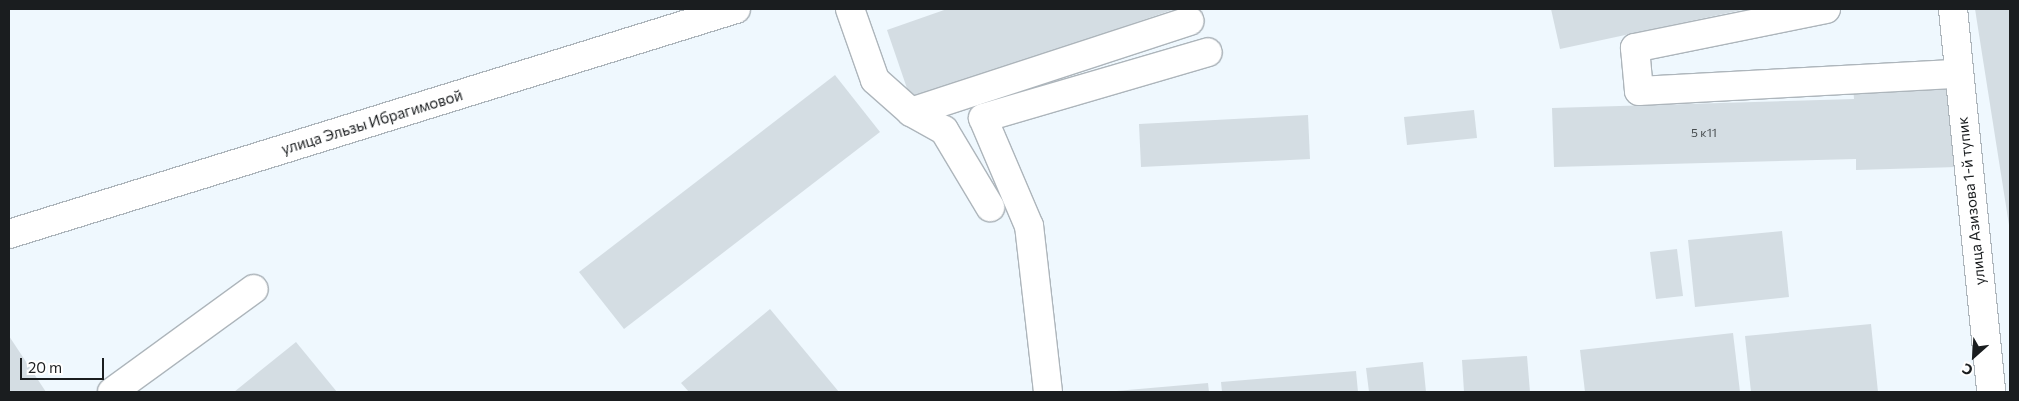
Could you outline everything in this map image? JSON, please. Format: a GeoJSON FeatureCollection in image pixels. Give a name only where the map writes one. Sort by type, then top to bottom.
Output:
{"type":"FeatureCollection","features":[{"type":"Feature","properties":{"kind":"street","name":"улица Эльзы Ибрагимовой"},"geometry":{"type":"LineString","coordinates":[[9,234],[736,9]]}},
{"type":"Feature","properties":{"kind":"street"},"geometry":{"type":"LineString","coordinates":[[850,9],[875,80],[911,112],[944,130],[990,207]]}},
{"type":"Feature","properties":{"kind":"street"},"geometry":{"type":"LineString","coordinates":[[1826,9],[1635,48],[1639,90],[1958,74]]}},
{"type":"Feature","properties":{"kind":"street","name":"улица Азизова 1-й тупик"},"geometry":{"type":"LineString","coordinates":[[1953,9],[1991,392]]}},
{"type":"Feature","properties":{"kind":"street"},"geometry":{"type":"LineString","coordinates":[[911,112],[1189,21]]}},
{"type":"Feature","properties":{"kind":"street"},"geometry":{"type":"LineString","coordinates":[[1048,392],[1029,226],[983,118],[1208,52]]}},
{"type":"Feature","properties":{"kind":"street"},"geometry":{"type":"LineString","coordinates":[[112,392],[254,289]]}},
{"type":"Feature","properties":{"kind":"building"},"geometry":{"type":"Polygon","coordinates":[[[947,9],[1175,9],[911,100],[887,30],[947,9]]]}},
{"type":"Feature","properties":{"kind":"building"},"geometry":{"type":"Polygon","coordinates":[[[1551,9],[1742,9],[1742,10],[1560,49],[1551,9]]]}},
{"type":"Feature","properties":{"kind":"building"},"geometry":{"type":"Polygon","coordinates":[[[1975,9],[2010,9],[2010,225],[2009,225],[1975,9]]]}},
{"type":"Feature","properties":{"kind":"building"},"geometry":{"type":"Polygon","coordinates":[[[835,75],[880,132],[624,329],[579,272],[835,75]]]}},
{"type":"Feature","properties":{"kind":"building"},"geometry":{"type":"Polygon","coordinates":[[[1955,82],[1957,167],[1856,170],[1856,159],[1554,167],[1552,108],[1854,99],[1853,85],[1955,82]]]}},
{"type":"Feature","properties":{"kind":"building"},"geometry":{"type":"Polygon","coordinates":[[[1474,110],[1477,138],[1407,145],[1404,117],[1474,110]]]}},
{"type":"Feature","properties":{"kind":"building"},"geometry":{"type":"Polygon","coordinates":[[[1308,115],[1310,159],[1141,167],[1139,124],[1308,115]]]}},
{"type":"Feature","properties":{"kind":"building"},"geometry":{"type":"Polygon","coordinates":[[[1782,231],[1789,297],[1695,307],[1688,240],[1782,231]]]}},
{"type":"Feature","properties":{"kind":"building"},"geometry":{"type":"Polygon","coordinates":[[[1677,249],[1683,296],[1656,299],[1650,252],[1677,249]]]}},
{"type":"Feature","properties":{"kind":"building"},"geometry":{"type":"Polygon","coordinates":[[[770,309],[839,392],[689,392],[681,383],[770,309]]]}},
{"type":"Feature","properties":{"kind":"building"},"geometry":{"type":"Polygon","coordinates":[[[1871,324],[1878,392],[1751,392],[1745,336],[1871,324]]]}},
{"type":"Feature","properties":{"kind":"building"},"geometry":{"type":"Polygon","coordinates":[[[1733,333],[1740,392],[1585,392],[1580,350],[1733,333]]]}},
{"type":"Feature","properties":{"kind":"building"},"geometry":{"type":"Polygon","coordinates":[[[9,336],[46,392],[9,392],[9,336]]]}},
{"type":"Feature","properties":{"kind":"building"},"geometry":{"type":"Polygon","coordinates":[[[296,342],[337,392],[234,392],[296,342]]]}},
{"type":"Feature","properties":{"kind":"building"},"geometry":{"type":"Polygon","coordinates":[[[1527,356],[1530,392],[1464,392],[1462,360],[1527,356]]]}},
{"type":"Feature","properties":{"kind":"building"},"geometry":{"type":"Polygon","coordinates":[[[1423,362],[1426,392],[1369,392],[1366,368],[1423,362]]]}},
{"type":"Feature","properties":{"kind":"building"},"geometry":{"type":"Polygon","coordinates":[[[1356,371],[1358,392],[1222,392],[1221,382],[1356,371]]]}},
{"type":"Feature","properties":{"kind":"building"},"geometry":{"type":"Polygon","coordinates":[[[1208,383],[1209,392],[1116,392],[1116,391],[1208,383]]]}}]}
